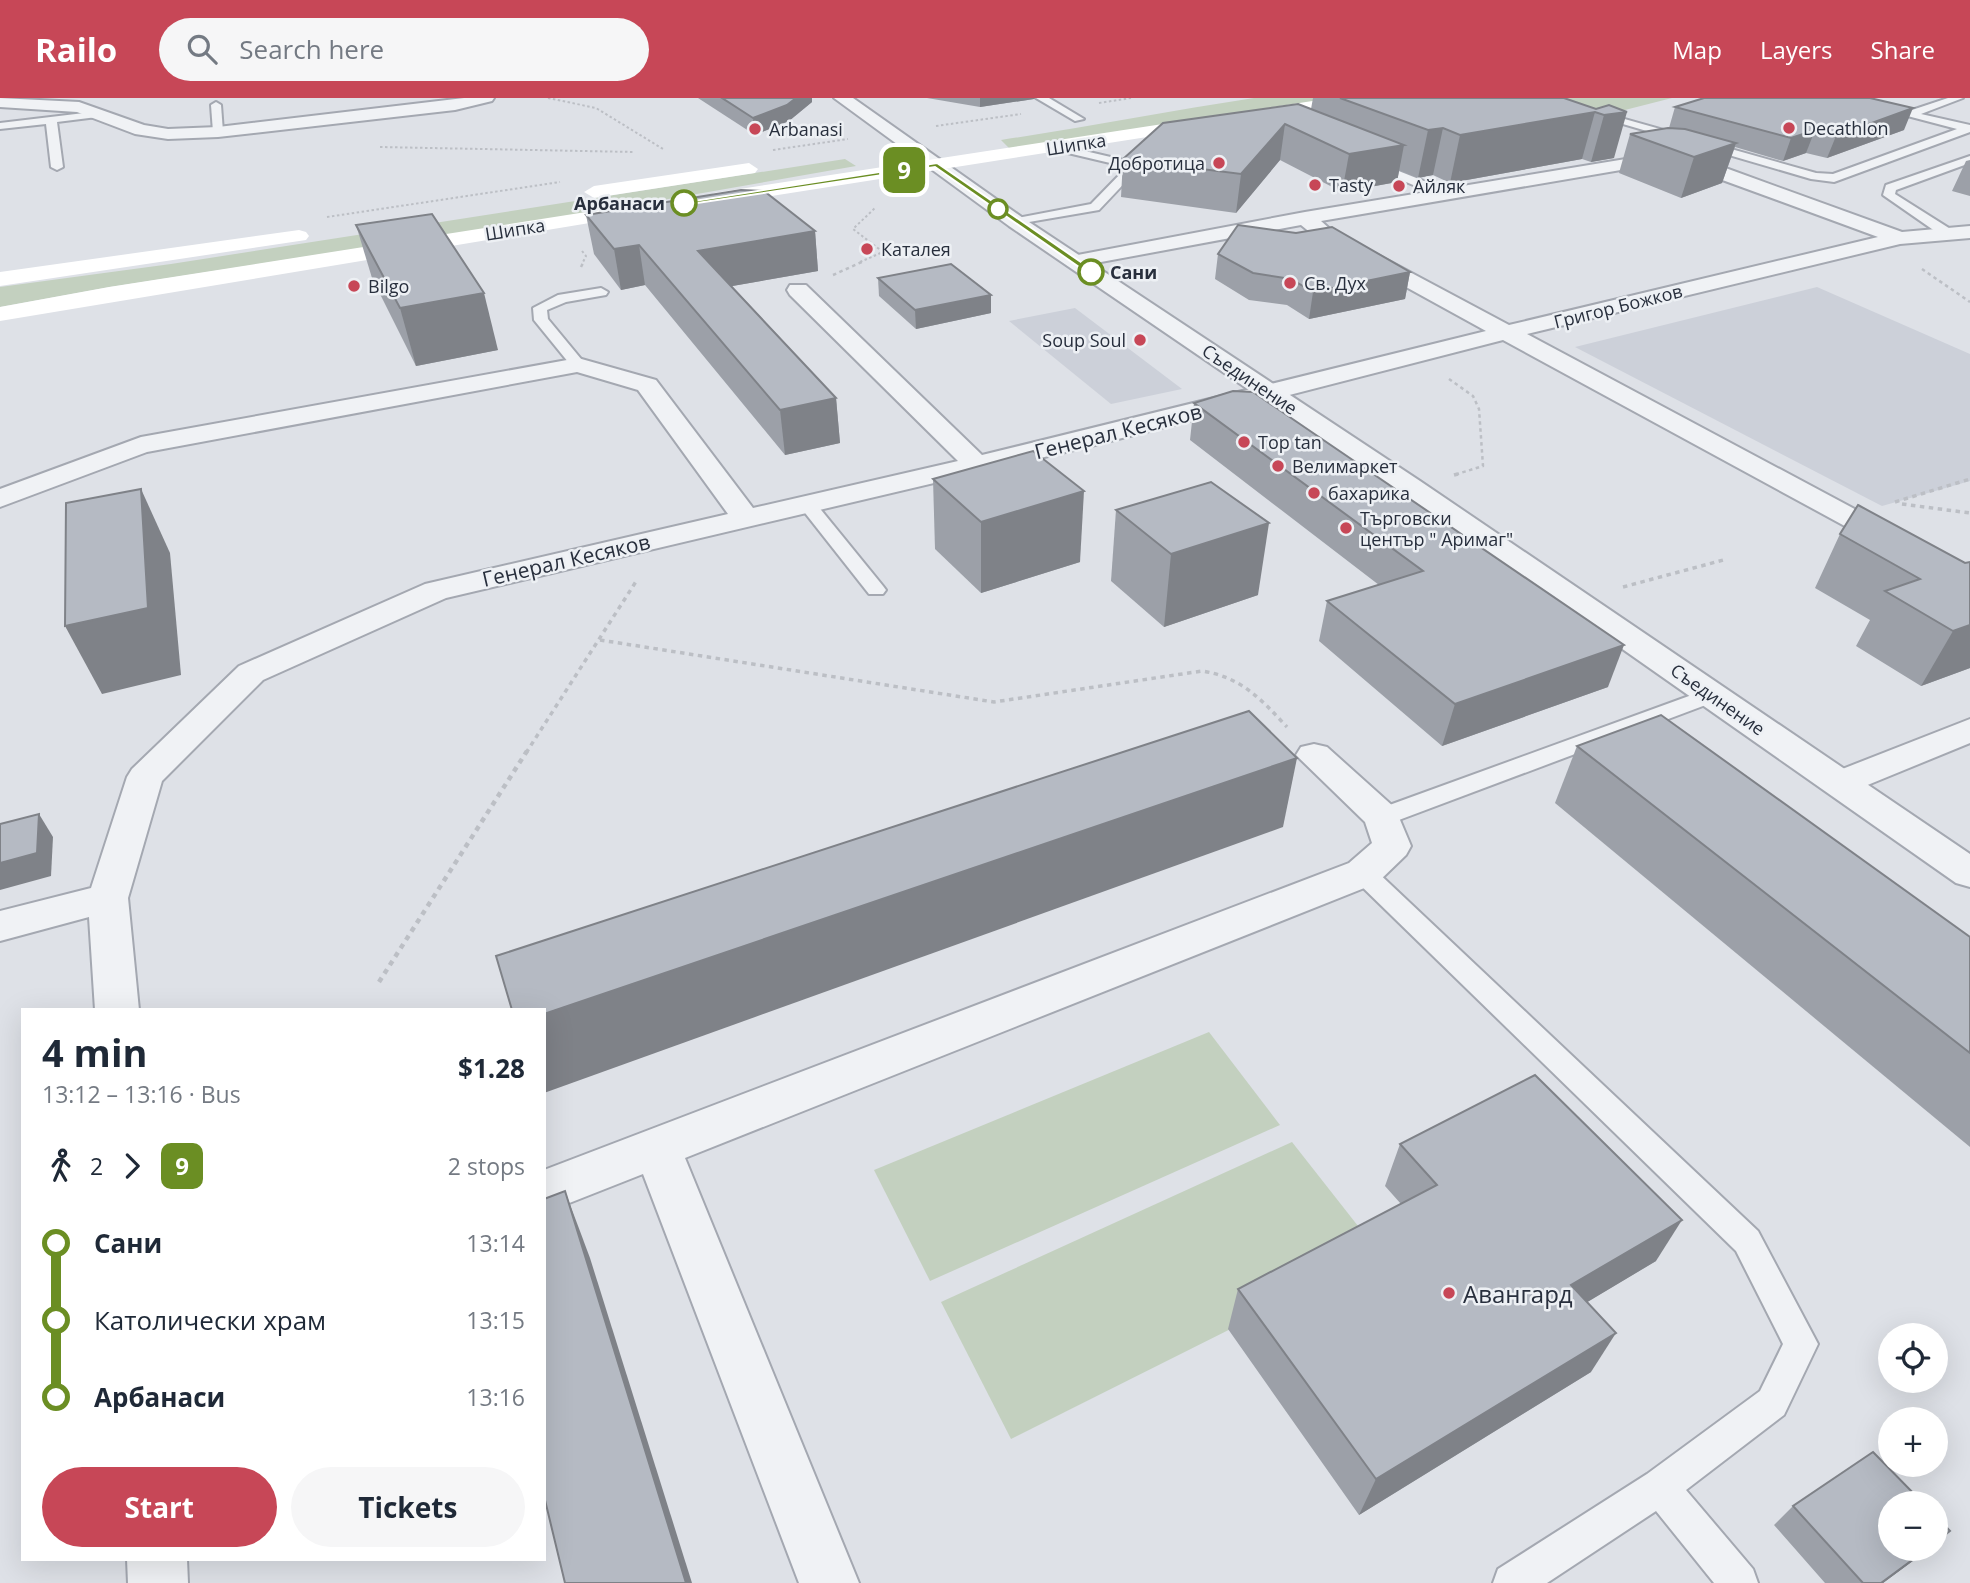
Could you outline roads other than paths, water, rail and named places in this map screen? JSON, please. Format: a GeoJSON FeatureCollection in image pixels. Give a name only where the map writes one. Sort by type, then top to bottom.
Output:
{"type":"FeatureCollection","features":[{"type":"Feature","properties":{"kind":"main road","name":"Шипка"},"geometry":{"type":"LineString","coordinates":[[690,202],[935,153],[1055,148],[1364,98]]}},
{"type":"Feature","properties":{"kind":"main road","name":"Шипка"},"geometry":{"type":"LineString","coordinates":[[1051,123],[1086,118]]}},
{"type":"Feature","properties":{"kind":"main road"},"geometry":{"type":"LineString","coordinates":[[885,149],[908,145]]}},
{"type":"Feature","properties":{"kind":"main road"},"geometry":{"type":"LineString","coordinates":[[574,195],[767,166]]}},
{"type":"Feature","properties":{"kind":"main road","name":"Шипка"},"geometry":{"type":"LineString","coordinates":[[0,314],[136,289],[663,206]]}},
{"type":"Feature","properties":{"kind":"main road"},"geometry":{"type":"LineString","coordinates":[[0,279],[312,234]]}},
{"type":"Feature","properties":{"kind":"street"},"geometry":{"type":"LineString","coordinates":[[0,102],[90,108],[141,130],[168,134],[218,132],[486,98]]}},
{"type":"Feature","properties":{"kind":"street","name":"Съединение"},"geometry":{"type":"LineString","coordinates":[[842,98],[908,145],[935,153],[1016,222],[1410,487],[1970,873]]}},
{"type":"Feature","properties":{"kind":"street"},"geometry":{"type":"LineString","coordinates":[[1074,261],[1637,161],[1673,160],[1713,170],[1900,237]]}},
{"type":"Feature","properties":{"kind":"street"},"geometry":{"type":"LineString","coordinates":[[1305,218],[1324,234],[1916,553]]}},
{"type":"Feature","properties":{"kind":"street","name":"Григор Божков"},"geometry":{"type":"LineString","coordinates":[[1269,393],[1900,237],[1959,232]]}},
{"type":"Feature","properties":{"kind":"street"},"geometry":{"type":"LineString","coordinates":[[797,290],[977,465]]}},
{"type":"Feature","properties":{"kind":"street"},"geometry":{"type":"LineString","coordinates":[[0,499],[141,444],[578,365],[647,385],[746,518]]}},
{"type":"Feature","properties":{"kind":"street","name":"Генерал Кесяков"},"geometry":{"type":"LineString","coordinates":[[117,1008],[108,898],[145,777],[251,673],[436,591],[977,465],[1269,393]]}},
{"type":"Feature","properties":{"kind":"street"},"geometry":{"type":"LineString","coordinates":[[1840,783],[1970,730]]}},
{"type":"Feature","properties":{"kind":"street"},"geometry":{"type":"LineString","coordinates":[[546,1191],[1363,873],[1392,846],[1382,817],[1314,755]]}},
{"type":"Feature","properties":{"kind":"street"},"geometry":{"type":"LineString","coordinates":[[0,926],[108,898]]}},
{"type":"Feature","properties":{"kind":"street"},"geometry":{"type":"LineString","coordinates":[[657,1148],[829,1583]]}},
{"type":"Feature","properties":{"kind":"street"},"geometry":{"type":"LineString","coordinates":[[157,1561],[158,1583]]}},
{"type":"Feature","properties":{"kind":"lane"},"geometry":{"type":"LineString","coordinates":[[1041,98],[1086,118]]}},
{"type":"Feature","properties":{"kind":"lane"},"geometry":{"type":"LineString","coordinates":[[1539,98],[1815,176],[1834,178],[1969,128]]}},
{"type":"Feature","properties":{"kind":"lane"},"geometry":{"type":"LineString","coordinates":[[1843,98],[1864,100],[1969,128]]}},
{"type":"Feature","properties":{"kind":"lane"},"geometry":{"type":"LineString","coordinates":[[1910,114],[1958,98]]}},
{"type":"Feature","properties":{"kind":"lane"},"geometry":{"type":"LineString","coordinates":[[216,105],[218,132]]}},
{"type":"Feature","properties":{"kind":"lane"},"geometry":{"type":"LineString","coordinates":[[0,127],[51,120],[90,108]]}},
{"type":"Feature","properties":{"kind":"lane"},"geometry":{"type":"LineString","coordinates":[[51,120],[57,167]]}},
{"type":"Feature","properties":{"kind":"lane"},"geometry":{"type":"LineString","coordinates":[[1016,222],[1095,207],[1145,155],[1162,130]]}},
{"type":"Feature","properties":{"kind":"lane"},"geometry":{"type":"LineString","coordinates":[[1055,148],[1097,155],[1133,166]]}},
{"type":"Feature","properties":{"kind":"lane"},"geometry":{"type":"LineString","coordinates":[[1615,152],[1637,161]]}},
{"type":"Feature","properties":{"kind":"lane"},"geometry":{"type":"LineString","coordinates":[[1145,155],[1159,153]]}},
{"type":"Feature","properties":{"kind":"lane"},"geometry":{"type":"LineString","coordinates":[[1357,157],[1445,194]]}},
{"type":"Feature","properties":{"kind":"lane"},"geometry":{"type":"LineString","coordinates":[[1959,232],[1889,195],[1890,188],[1970,159]]}},
{"type":"Feature","properties":{"kind":"lane"},"geometry":{"type":"LineString","coordinates":[[578,365],[541,320],[541,308],[564,298],[601,292]]}},
{"type":"Feature","properties":{"kind":"lane"},"geometry":{"type":"LineString","coordinates":[[807,504],[876,590]]}},
{"type":"Feature","properties":{"kind":"lane"},"geometry":{"type":"LineString","coordinates":[[1382,817],[1711,695]]}},
{"type":"Feature","properties":{"kind":"lane"},"geometry":{"type":"LineString","coordinates":[[1363,873],[1747,1241],[1801,1344],[1772,1403],[1660,1487],[1512,1583]]}},
{"type":"Feature","properties":{"kind":"lane"},"geometry":{"type":"LineString","coordinates":[[1660,1487],[1739,1583]]}},
{"type":"Feature","properties":{"kind":"place","name":"Decathlon"},"geometry":{"type":"Point","coordinates":[1789,128]}},
{"type":"Feature","properties":{"kind":"place","name":"Аrbanasi"},"geometry":{"type":"Point","coordinates":[755,129]}},
{"type":"Feature","properties":{"kind":"place","name":"Добротица"},"geometry":{"type":"Point","coordinates":[1219,163]}},
{"type":"Feature","properties":{"kind":"place","name":"Tasty"},"geometry":{"type":"Point","coordinates":[1315,185]}},
{"type":"Feature","properties":{"kind":"place","name":"Айляк"},"geometry":{"type":"Point","coordinates":[1399,186]}},
{"type":"Feature","properties":{"kind":"place","name":"Арбанаси"},"geometry":{"type":"Point","coordinates":[684,203]}},
{"type":"Feature","properties":{"kind":"place","name":"Каталея"},"geometry":{"type":"Point","coordinates":[867,249]}},
{"type":"Feature","properties":{"kind":"place","name":"Сани"},"geometry":{"type":"Point","coordinates":[1091,272]}},
{"type":"Feature","properties":{"kind":"place","name":"Св. Дух"},"geometry":{"type":"Point","coordinates":[1290,283]}},
{"type":"Feature","properties":{"kind":"place","name":"Bilgo"},"geometry":{"type":"Point","coordinates":[354,286]}},
{"type":"Feature","properties":{"kind":"place","name":"Soup Soul"},"geometry":{"type":"Point","coordinates":[1140,340]}},
{"type":"Feature","properties":{"kind":"place","name":"Top tan"},"geometry":{"type":"Point","coordinates":[1244,442]}},
{"type":"Feature","properties":{"kind":"place","name":"Велимаркет"},"geometry":{"type":"Point","coordinates":[1278,466]}},
{"type":"Feature","properties":{"kind":"place","name":"бахарика"},"geometry":{"type":"Point","coordinates":[1314,493]}},
{"type":"Feature","properties":{"kind":"place","name":"Търговски център \" Аримаг\""},"geometry":{"type":"Point","coordinates":[1346,528]}},
{"type":"Feature","properties":{"kind":"place","name":"Авангард"},"geometry":{"type":"Point","coordinates":[1449,1293]}}]}
